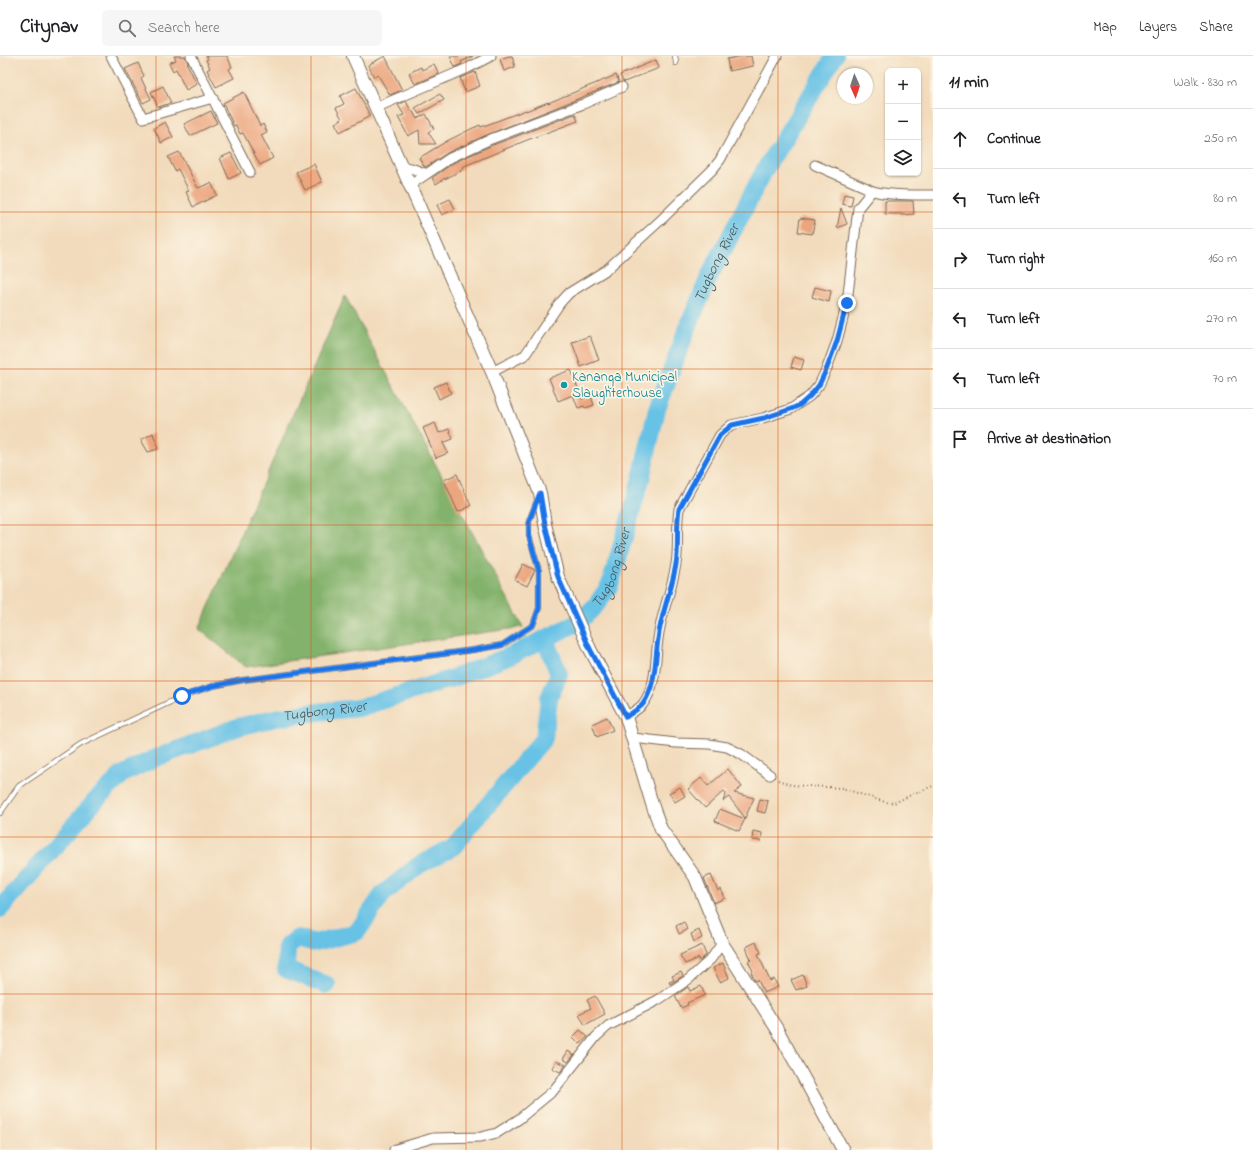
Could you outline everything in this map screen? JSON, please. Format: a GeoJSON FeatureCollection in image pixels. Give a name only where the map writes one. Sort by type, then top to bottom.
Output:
{"type":"FeatureCollection","features":[{"type":"Feature","properties":{"kind":"street"},"geometry":{"type":"LineString","coordinates":[[111,56],[143,118],[213,98]]}},
{"type":"Feature","properties":{"kind":"street"},"geometry":{"type":"LineString","coordinates":[[191,56],[250,172]]}},
{"type":"Feature","properties":{"kind":"street"},"geometry":{"type":"LineString","coordinates":[[353,56],[492,372],[540,493],[545,524],[558,577],[590,649],[626,717],[652,804],[662,829],[695,877],[722,943],[777,1029],[843,1150]]}},
{"type":"Feature","properties":{"kind":"street"},"geometry":{"type":"LineString","coordinates":[[375,108],[468,68],[491,56]]}},
{"type":"Feature","properties":{"kind":"street"},"geometry":{"type":"LineString","coordinates":[[492,372],[525,355],[560,303],[569,293],[606,270],[713,169],[720,160],[777,56]]}},
{"type":"Feature","properties":{"kind":"street"},"geometry":{"type":"LineString","coordinates":[[410,186],[450,158],[491,139],[583,104],[622,87]]}},
{"type":"Feature","properties":{"kind":"street"},"geometry":{"type":"LineString","coordinates":[[815,165],[867,188],[871,192],[900,195],[933,195]]}},
{"type":"Feature","properties":{"kind":"street"},"geometry":{"type":"LineString","coordinates":[[401,167],[411,168],[427,174]]}},
{"type":"Feature","properties":{"kind":"street"},"geometry":{"type":"LineString","coordinates":[[626,717],[642,705],[652,684],[657,661],[658,638],[662,615],[674,576],[676,564],[677,522],[679,509],[720,435],[732,425],[764,418],[800,405],[819,385],[837,341],[847,303],[858,208],[871,192]]}},
{"type":"Feature","properties":{"kind":"street"},"geometry":{"type":"LineString","coordinates":[[633,738],[676,743],[709,744],[727,747],[741,754],[770,775]]}},
{"type":"Feature","properties":{"kind":"street"},"geometry":{"type":"LineString","coordinates":[[394,1150],[433,1138],[481,1137],[497,1133],[520,1119],[553,1091],[596,1037],[608,1026],[658,1000],[689,979],[711,959],[722,943]]}},
{"type":"Feature","properties":{"kind":"lane"},"geometry":{"type":"LineString","coordinates":[[675,56],[676,63]]}},
{"type":"Feature","properties":{"kind":"lane"},"geometry":{"type":"LineString","coordinates":[[0,813],[19,786],[81,744],[182,696],[213,686],[243,680],[474,650],[502,645],[533,625],[539,608],[539,571],[529,536],[529,521],[540,493]]}},
{"type":"Feature","properties":{"kind":"path"},"geometry":{"type":"LineString","coordinates":[[770,775],[781,782],[791,785],[842,788],[885,802],[894,803],[933,786]]}},
{"type":"Feature","properties":{"kind":"green space"},"geometry":{"type":"Polygon","coordinates":[[[345,296],[523,627],[246,667],[199,629],[345,296]]]}},
{"type":"Feature","properties":{"kind":"building"},"geometry":{"type":"Polygon","coordinates":[[[174,56],[185,56],[188,63],[187,64],[197,84],[186,90],[176,69],[173,71],[169,63],[176,60],[174,56]]]}},
{"type":"Feature","properties":{"kind":"building"},"geometry":{"type":"Polygon","coordinates":[[[206,56],[227,56],[232,67],[229,69],[234,78],[216,87],[207,70],[210,68],[206,60],[208,59],[206,56]]]}},
{"type":"Feature","properties":{"kind":"building"},"geometry":{"type":"Polygon","coordinates":[[[385,56],[402,90],[390,95],[378,75],[374,77],[368,65],[385,56]]]}},
{"type":"Feature","properties":{"kind":"building"},"geometry":{"type":"Polygon","coordinates":[[[450,56],[473,56],[455,67],[450,56]]]}},
{"type":"Feature","properties":{"kind":"building"},"geometry":{"type":"Polygon","coordinates":[[[512,56],[515,67],[504,71],[500,59],[512,56]]]}},
{"type":"Feature","properties":{"kind":"building"},"geometry":{"type":"Polygon","coordinates":[[[751,56],[753,66],[729,71],[727,59],[751,56]]]}},
{"type":"Feature","properties":{"kind":"building"},"geometry":{"type":"Polygon","coordinates":[[[656,60],[659,68],[624,82],[623,81],[620,75],[656,60]]]}},
{"type":"Feature","properties":{"kind":"building"},"geometry":{"type":"Polygon","coordinates":[[[138,63],[144,76],[141,78],[151,99],[143,103],[125,69],[138,63]]]}},
{"type":"Feature","properties":{"kind":"building"},"geometry":{"type":"Polygon","coordinates":[[[434,64],[439,74],[415,84],[409,73],[421,67],[422,70],[434,64]]]}},
{"type":"Feature","properties":{"kind":"building"},"geometry":{"type":"Polygon","coordinates":[[[475,72],[480,86],[465,92],[460,78],[475,72]]]}},
{"type":"Feature","properties":{"kind":"building"},"geometry":{"type":"Polygon","coordinates":[[[616,75],[619,82],[489,134],[447,153],[426,167],[419,158],[447,141],[480,125],[481,127],[548,103],[616,75]]]}},
{"type":"Feature","properties":{"kind":"building"},"geometry":{"type":"Polygon","coordinates":[[[163,86],[171,103],[158,107],[151,92],[163,86]]]}},
{"type":"Feature","properties":{"kind":"building"},"geometry":{"type":"Polygon","coordinates":[[[356,88],[370,116],[340,132],[335,123],[342,119],[336,108],[344,104],[340,96],[356,88]]]}},
{"type":"Feature","properties":{"kind":"building"},"geometry":{"type":"Polygon","coordinates":[[[244,92],[260,126],[263,124],[267,132],[261,135],[273,158],[260,165],[243,133],[240,134],[236,125],[234,126],[223,103],[244,92]]]}},
{"type":"Feature","properties":{"kind":"building"},"geometry":{"type":"Polygon","coordinates":[[[440,94],[444,100],[419,114],[415,108],[440,94]]]}},
{"type":"Feature","properties":{"kind":"building"},"geometry":{"type":"Polygon","coordinates":[[[406,101],[417,119],[426,114],[434,129],[428,132],[436,144],[420,144],[419,130],[408,136],[398,117],[404,115],[398,105],[406,101]]]}},
{"type":"Feature","properties":{"kind":"building"},"geometry":{"type":"Polygon","coordinates":[[[211,111],[217,123],[190,136],[184,124],[211,111]]]}},
{"type":"Feature","properties":{"kind":"building"},"geometry":{"type":"Polygon","coordinates":[[[575,114],[578,121],[462,167],[463,169],[436,184],[432,178],[453,163],[493,145],[575,114]]]}},
{"type":"Feature","properties":{"kind":"building"},"geometry":{"type":"Polygon","coordinates":[[[165,122],[173,137],[161,143],[154,128],[165,122]]]}},
{"type":"Feature","properties":{"kind":"building"},"geometry":{"type":"Polygon","coordinates":[[[179,152],[198,188],[211,183],[217,195],[193,207],[186,192],[189,191],[178,169],[175,171],[168,157],[179,152]]]}},
{"type":"Feature","properties":{"kind":"building"},"geometry":{"type":"Polygon","coordinates":[[[231,153],[241,173],[229,179],[220,158],[231,153]]]}},
{"type":"Feature","properties":{"kind":"building"},"geometry":{"type":"Polygon","coordinates":[[[314,164],[322,182],[305,190],[296,172],[314,164]]]}},
{"type":"Feature","properties":{"kind":"building"},"geometry":{"type":"Polygon","coordinates":[[[844,194],[853,196],[851,206],[842,204],[844,194]]]}},
{"type":"Feature","properties":{"kind":"building"},"geometry":{"type":"Polygon","coordinates":[[[450,199],[455,209],[442,215],[437,205],[450,199]]]}},
{"type":"Feature","properties":{"kind":"building"},"geometry":{"type":"Polygon","coordinates":[[[885,201],[913,201],[914,214],[885,214],[885,201]]]}},
{"type":"Feature","properties":{"kind":"building"},"geometry":{"type":"Polygon","coordinates":[[[841,208],[847,224],[837,228],[841,208]]]}},
{"type":"Feature","properties":{"kind":"building"},"geometry":{"type":"Polygon","coordinates":[[[800,218],[815,220],[812,234],[798,232],[800,218]]]}},
{"type":"Feature","properties":{"kind":"building"},"geometry":{"type":"Polygon","coordinates":[[[815,287],[831,291],[829,302],[812,297],[815,287]]]}},
{"type":"Feature","properties":{"kind":"building"},"geometry":{"type":"Polygon","coordinates":[[[590,336],[599,360],[581,367],[572,342],[590,336]]]}},
{"type":"Feature","properties":{"kind":"building"},"geometry":{"type":"Polygon","coordinates":[[[794,357],[804,360],[801,370],[791,367],[794,357]]]}},
{"type":"Feature","properties":{"kind":"building","name":"Kananga Municipal Slaughterhouse"},"geometry":{"type":"Polygon","coordinates":[[[571,370],[582,399],[591,396],[594,405],[585,408],[584,406],[578,408],[573,395],[558,401],[549,378],[571,370]]]}},
{"type":"Feature","properties":{"kind":"building"},"geometry":{"type":"Polygon","coordinates":[[[446,382],[451,393],[439,399],[434,387],[446,382]]]}},
{"type":"Feature","properties":{"kind":"building"},"geometry":{"type":"Polygon","coordinates":[[[435,423],[439,433],[449,429],[453,439],[443,443],[448,453],[436,458],[423,428],[435,423]]]}},
{"type":"Feature","properties":{"kind":"building"},"geometry":{"type":"Polygon","coordinates":[[[153,433],[158,449],[148,452],[141,440],[153,433]]]}},
{"type":"Feature","properties":{"kind":"building"},"geometry":{"type":"Polygon","coordinates":[[[457,474],[471,506],[458,512],[444,480],[457,474]]]}},
{"type":"Feature","properties":{"kind":"building"},"geometry":{"type":"Polygon","coordinates":[[[523,564],[535,570],[527,586],[515,580],[523,564]]]}},
{"type":"Feature","properties":{"kind":"building"},"geometry":{"type":"Polygon","coordinates":[[[607,717],[613,730],[597,737],[592,724],[607,717]]]}},
{"type":"Feature","properties":{"kind":"building"},"geometry":{"type":"Polygon","coordinates":[[[728,769],[742,787],[734,793],[754,798],[745,818],[729,797],[723,801],[726,794],[724,791],[705,808],[688,789],[701,778],[708,786],[728,769]]]}},
{"type":"Feature","properties":{"kind":"building"},"geometry":{"type":"Polygon","coordinates":[[[680,787],[685,796],[675,802],[669,793],[680,787]]]}},
{"type":"Feature","properties":{"kind":"building"},"geometry":{"type":"Polygon","coordinates":[[[760,799],[768,801],[765,813],[757,811],[760,799]]]}},
{"type":"Feature","properties":{"kind":"building"},"geometry":{"type":"Polygon","coordinates":[[[720,809],[745,819],[739,831],[715,821],[720,809]]]}},
{"type":"Feature","properties":{"kind":"building"},"geometry":{"type":"Polygon","coordinates":[[[753,831],[762,833],[761,841],[752,840],[753,831]]]}},
{"type":"Feature","properties":{"kind":"building"},"geometry":{"type":"Polygon","coordinates":[[[711,875],[718,891],[721,889],[725,898],[714,903],[704,878],[711,875]]]}},
{"type":"Feature","properties":{"kind":"building"},"geometry":{"type":"Polygon","coordinates":[[[684,922],[687,930],[679,934],[676,926],[684,922]]]}},
{"type":"Feature","properties":{"kind":"building"},"geometry":{"type":"Polygon","coordinates":[[[699,930],[702,938],[694,942],[691,934],[699,930]]]}},
{"type":"Feature","properties":{"kind":"building"},"geometry":{"type":"Polygon","coordinates":[[[756,942],[761,953],[758,954],[770,981],[774,979],[778,987],[764,993],[758,980],[755,981],[751,972],[753,971],[748,961],[751,960],[746,947],[756,942]]]}},
{"type":"Feature","properties":{"kind":"building"},"geometry":{"type":"Polygon","coordinates":[[[702,945],[706,955],[700,961],[699,958],[685,964],[680,955],[702,945]]]}},
{"type":"Feature","properties":{"kind":"building"},"geometry":{"type":"Polygon","coordinates":[[[723,963],[729,978],[720,982],[713,968],[723,963]]]}},
{"type":"Feature","properties":{"kind":"building"},"geometry":{"type":"Polygon","coordinates":[[[681,972],[683,976],[670,984],[669,982],[674,980],[672,976],[681,972]]]}},
{"type":"Feature","properties":{"kind":"building"},"geometry":{"type":"Polygon","coordinates":[[[803,975],[807,986],[796,990],[791,980],[803,975]]]}},
{"type":"Feature","properties":{"kind":"building"},"geometry":{"type":"Polygon","coordinates":[[[701,986],[705,995],[687,1003],[688,1005],[681,1008],[675,996],[688,987],[690,991],[701,986]]]}},
{"type":"Feature","properties":{"kind":"building"},"geometry":{"type":"Polygon","coordinates":[[[595,996],[605,1014],[585,1025],[579,1014],[591,1008],[587,1000],[595,996]]]}},
{"type":"Feature","properties":{"kind":"building"},"geometry":{"type":"Polygon","coordinates":[[[580,1030],[588,1037],[580,1044],[573,1037],[580,1030]]]}},
{"type":"Feature","properties":{"kind":"building"},"geometry":{"type":"Polygon","coordinates":[[[568,1051],[574,1055],[568,1062],[563,1059],[568,1051]]]}},
{"type":"Feature","properties":{"kind":"building"},"geometry":{"type":"Polygon","coordinates":[[[556,1061],[566,1065],[560,1072],[552,1068],[556,1061]]]}},
{"type":"Feature","properties":{"kind":"waterway","name":"Tugbong River"},"geometry":{"type":"LineString","coordinates":[[0,909],[97,799],[123,774],[153,759],[238,727],[275,718],[359,708],[456,677],[510,656],[579,622],[596,605],[610,585],[641,479],[657,409],[687,329],[710,275],[765,169],[835,56]]}},
{"type":"Feature","properties":{"kind":"waterway"},"geometry":{"type":"LineString","coordinates":[[327,985],[286,969],[287,946],[298,938],[315,943],[357,932],[383,894],[419,865],[453,847],[544,738],[549,698],[559,674],[545,640]]}},
{"type":"Feature","properties":{"kind":"place","name":"Kananga Municipal Slaughterhouse"},"geometry":{"type":"Point","coordinates":[564,385]}},
{"type":"Feature","properties":{"kind":"route"},"geometry":{"type":"LineString","coordinates":[[182,696],[213,686],[243,680],[474,650],[502,645],[533,625],[539,608],[539,571],[529,536],[529,521],[540,493],[545,524],[558,577],[603,676],[626,717],[642,705],[652,684],[657,661],[658,638],[662,615],[674,576],[678,554],[677,522],[679,509],[720,435],[732,425],[778,414],[800,405],[819,385],[837,341],[847,303]]}}]}
